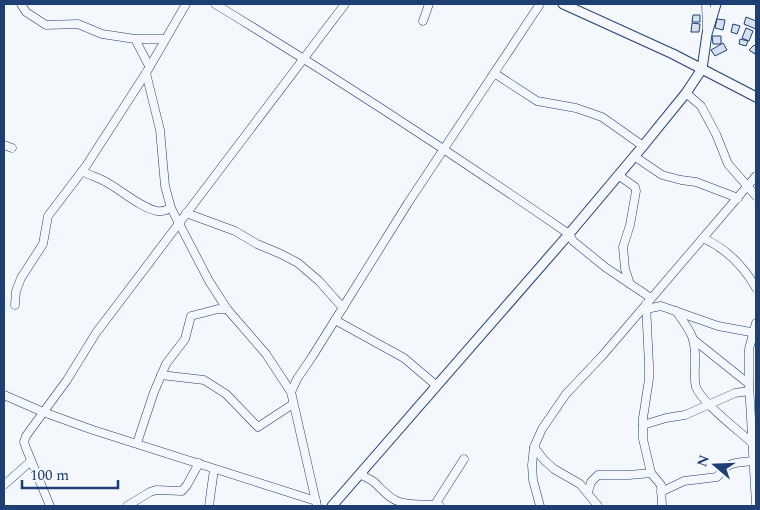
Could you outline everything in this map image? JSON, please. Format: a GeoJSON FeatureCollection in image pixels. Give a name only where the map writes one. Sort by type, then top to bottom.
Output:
{"type":"FeatureCollection","features":[{"type":"Feature","properties":{"kind":"main road"},"geometry":{"type":"LineString","coordinates":[[563,4],[702,69],[756,97]]}},
{"type":"Feature","properties":{"kind":"main road"},"geometry":{"type":"LineString","coordinates":[[332,506],[438,386],[644,146],[686,93],[702,69],[707,34],[716,4]]}},
{"type":"Feature","properties":{"kind":"street"},"geometry":{"type":"LineString","coordinates":[[21,4],[26,12],[46,25],[78,24],[102,34],[135,39],[165,39]]}},
{"type":"Feature","properties":{"kind":"street"},"geometry":{"type":"LineString","coordinates":[[15,306],[16,291],[21,278],[42,244],[48,216],[82,171],[147,70],[186,4]]}},
{"type":"Feature","properties":{"kind":"street"},"geometry":{"type":"LineString","coordinates":[[215,4],[304,58],[444,149],[568,234],[572,241],[630,284],[647,304],[649,365],[643,439],[651,473],[659,481],[662,506]]}},
{"type":"Feature","properties":{"kind":"street"},"geometry":{"type":"LineString","coordinates":[[50,506],[30,461],[24,439],[67,380],[96,333],[345,4]]}},
{"type":"Feature","properties":{"kind":"street"},"geometry":{"type":"LineString","coordinates":[[423,21],[429,4]]}},
{"type":"Feature","properties":{"kind":"street"},"geometry":{"type":"LineString","coordinates":[[290,392],[408,203],[540,4]]}},
{"type":"Feature","properties":{"kind":"street"},"geometry":{"type":"LineString","coordinates":[[706,4],[707,34]]}},
{"type":"Feature","properties":{"kind":"street"},"geometry":{"type":"LineString","coordinates":[[135,39],[147,70],[160,130],[164,186],[172,208],[209,281],[227,309],[266,354],[290,392],[316,504]]}},
{"type":"Feature","properties":{"kind":"street"},"geometry":{"type":"LineString","coordinates":[[494,73],[537,101],[576,108],[602,117],[644,146]]}},
{"type":"Feature","properties":{"kind":"street"},"geometry":{"type":"LineString","coordinates":[[686,93],[701,106],[716,134],[728,164],[756,196]]}},
{"type":"Feature","properties":{"kind":"street"},"geometry":{"type":"LineString","coordinates":[[4,145],[12,148]]}},
{"type":"Feature","properties":{"kind":"street"},"geometry":{"type":"LineString","coordinates":[[634,156],[662,175],[696,182],[738,198]]}},
{"type":"Feature","properties":{"kind":"street"},"geometry":{"type":"LineString","coordinates":[[82,171],[93,178],[104,181],[146,207],[156,211],[165,211],[172,208]]}},
{"type":"Feature","properties":{"kind":"street"},"geometry":{"type":"LineString","coordinates":[[618,176],[635,187],[636,191],[630,225],[623,247],[624,262],[630,284]]}},
{"type":"Feature","properties":{"kind":"street"},"geometry":{"type":"LineString","coordinates":[[540,506],[533,480],[532,464],[534,447],[542,430],[566,394],[602,356],[756,176]]}},
{"type":"Feature","properties":{"kind":"street"},"geometry":{"type":"LineString","coordinates":[[186,213],[235,231],[257,244],[298,263],[343,308]]}},
{"type":"Feature","properties":{"kind":"street"},"geometry":{"type":"LineString","coordinates":[[703,238],[718,245],[733,257],[748,273],[756,288]]}},
{"type":"Feature","properties":{"kind":"street"},"geometry":{"type":"LineString","coordinates":[[647,304],[661,306],[718,326],[755,333]]}},
{"type":"Feature","properties":{"kind":"street"},"geometry":{"type":"LineString","coordinates":[[137,443],[161,375],[166,364],[185,338],[191,316],[218,309],[227,309]]}},
{"type":"Feature","properties":{"kind":"street"},"geometry":{"type":"LineString","coordinates":[[676,311],[692,333],[696,347],[694,379],[698,392],[752,442]]}},
{"type":"Feature","properties":{"kind":"street"},"geometry":{"type":"LineString","coordinates":[[335,320],[404,358],[438,386]]}},
{"type":"Feature","properties":{"kind":"street"},"geometry":{"type":"LineString","coordinates":[[756,323],[755,333],[749,349],[749,387],[756,504]]}},
{"type":"Feature","properties":{"kind":"street"},"geometry":{"type":"LineString","coordinates":[[694,340],[749,387]]}},
{"type":"Feature","properties":{"kind":"street"},"geometry":{"type":"LineString","coordinates":[[161,375],[204,380],[226,394],[258,427],[293,404]]}},
{"type":"Feature","properties":{"kind":"street"},"geometry":{"type":"LineString","coordinates":[[643,425],[685,415],[749,387]]}},
{"type":"Feature","properties":{"kind":"street"},"geometry":{"type":"LineString","coordinates":[[4,395],[43,412],[316,504]]}},
{"type":"Feature","properties":{"kind":"street"},"geometry":{"type":"LineString","coordinates":[[534,447],[554,469],[580,484],[598,506]]}},
{"type":"Feature","properties":{"kind":"street"},"geometry":{"type":"LineString","coordinates":[[360,474],[372,480],[392,499],[403,505],[436,506],[464,459]]}},
{"type":"Feature","properties":{"kind":"street"},"geometry":{"type":"LineString","coordinates":[[4,485],[30,461]]}},
{"type":"Feature","properties":{"kind":"street"},"geometry":{"type":"LineString","coordinates":[[661,492],[684,481],[717,477],[731,463],[753,461]]}},
{"type":"Feature","properties":{"kind":"street"},"geometry":{"type":"LineString","coordinates":[[127,506],[156,490],[182,491],[199,463]]}},
{"type":"Feature","properties":{"kind":"street"},"geometry":{"type":"LineString","coordinates":[[209,506],[214,469]]}},
{"type":"Feature","properties":{"kind":"street"},"geometry":{"type":"LineString","coordinates":[[588,492],[591,482],[598,474],[628,475],[651,473]]}},
{"type":"Feature","properties":{"kind":"building"},"geometry":{"type":"Polygon","coordinates":[[[693,15],[700,15],[700,22],[692,22],[693,15]]]}},
{"type":"Feature","properties":{"kind":"building"},"geometry":{"type":"Polygon","coordinates":[[[746,17],[756,21],[756,29],[744,24],[746,17]]]}},
{"type":"Feature","properties":{"kind":"building"},"geometry":{"type":"Polygon","coordinates":[[[717,19],[725,20],[723,30],[715,28],[717,19]]]}},
{"type":"Feature","properties":{"kind":"building"},"geometry":{"type":"Polygon","coordinates":[[[692,23],[700,24],[699,32],[691,32],[692,23]]]}},
{"type":"Feature","properties":{"kind":"building"},"geometry":{"type":"Polygon","coordinates":[[[733,24],[740,26],[737,34],[731,32],[733,24]]]}},
{"type":"Feature","properties":{"kind":"building"},"geometry":{"type":"Polygon","coordinates":[[[746,28],[753,31],[749,41],[742,38],[746,28]]]}},
{"type":"Feature","properties":{"kind":"building"},"geometry":{"type":"Polygon","coordinates":[[[712,36],[721,36],[721,44],[713,44],[712,36]]]}},
{"type":"Feature","properties":{"kind":"building"},"geometry":{"type":"Polygon","coordinates":[[[740,39],[748,41],[746,46],[739,44],[740,39]]]}},
{"type":"Feature","properties":{"kind":"building"},"geometry":{"type":"Polygon","coordinates":[[[723,43],[727,50],[715,56],[711,50],[723,43]]]}},
{"type":"Feature","properties":{"kind":"building"},"geometry":{"type":"Polygon","coordinates":[[[754,45],[756,47],[755,54],[749,50],[754,45]]]}}]}
